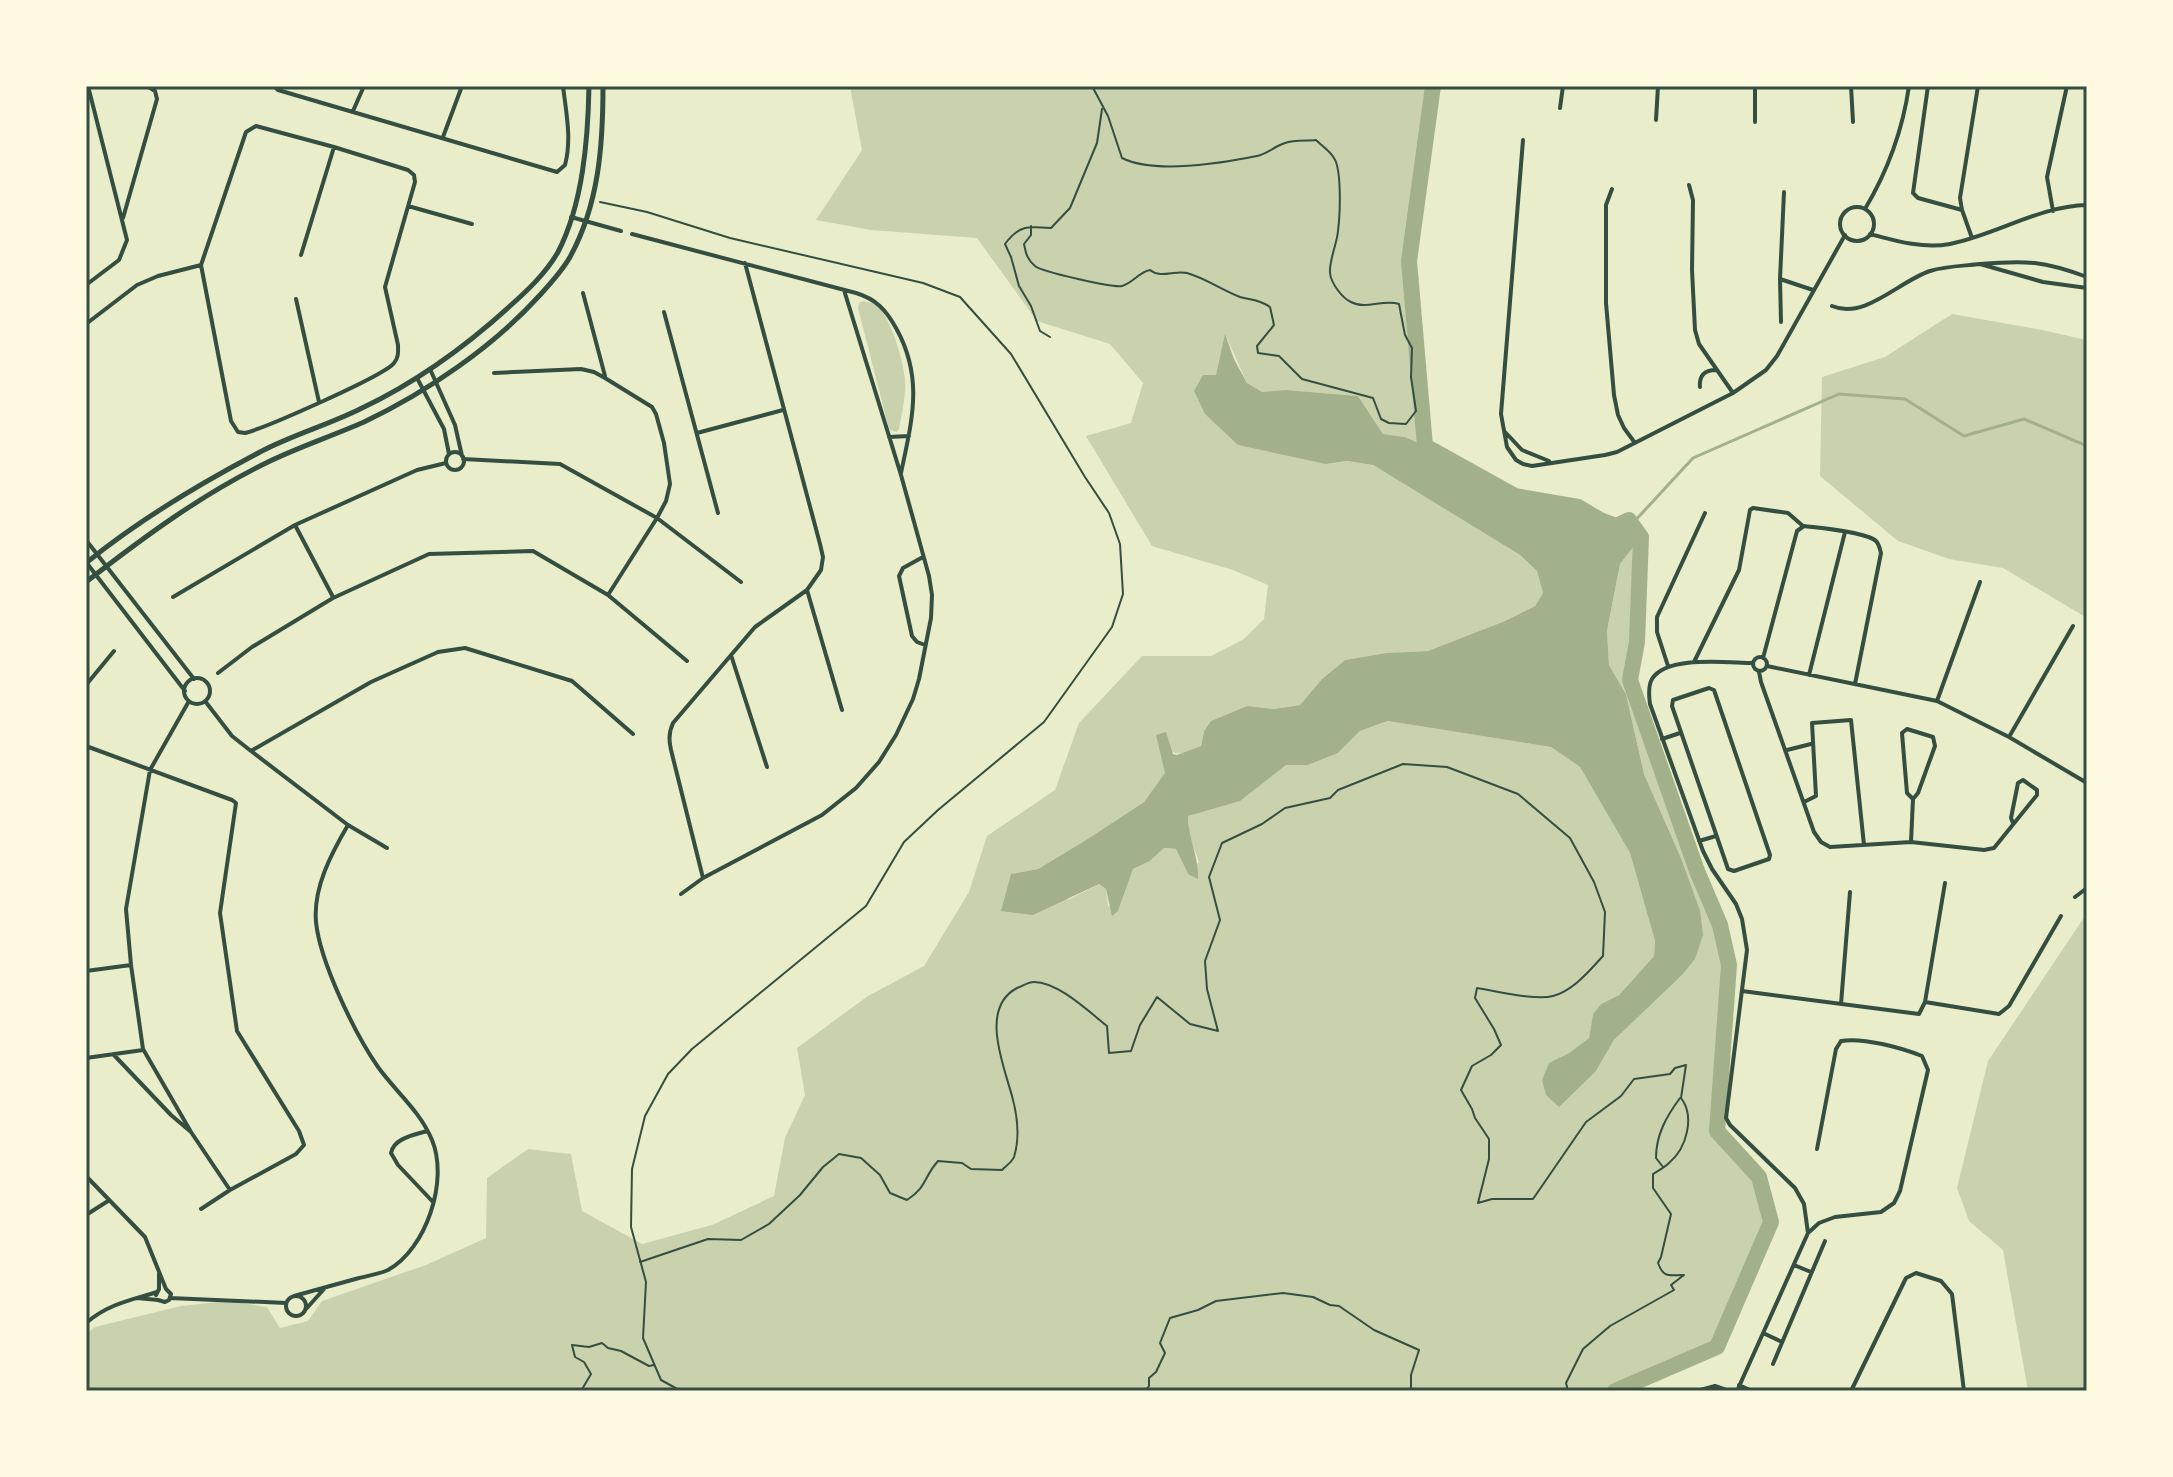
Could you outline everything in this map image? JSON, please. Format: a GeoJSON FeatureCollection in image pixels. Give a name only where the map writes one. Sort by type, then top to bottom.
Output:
{"type":"FeatureCollection","features":[{"type":"Feature","properties":{"kind":"main road"},"geometry":{"type":"LineString","coordinates":[[87,564],[147,517],[202,483],[263,450],[358,410],[417,378],[484,331],[543,274],[558,251],[571,217],[584,164],[589,86]]}},
{"type":"Feature","properties":{"kind":"main road"},"geometry":{"type":"LineString","coordinates":[[86,582],[155,529],[209,494],[269,462],[364,422],[435,381],[492,342],[525,311],[570,257],[586,221],[600,168],[603,86]]}},
{"type":"Feature","properties":{"kind":"street"},"geometry":{"type":"LineString","coordinates":[[86,285],[119,260],[127,240],[88,86]]}},
{"type":"Feature","properties":{"kind":"street"},"geometry":{"type":"LineString","coordinates":[[123,220],[157,99],[155,91],[147,86]]}},
{"type":"Feature","properties":{"kind":"street"},"geometry":{"type":"LineString","coordinates":[[274,86],[278,90],[557,172],[567,159],[568,121],[563,86]]}},
{"type":"Feature","properties":{"kind":"street"},"geometry":{"type":"LineString","coordinates":[[353,111],[364,86]]}},
{"type":"Feature","properties":{"kind":"street"},"geometry":{"type":"LineString","coordinates":[[443,137],[462,86]]}},
{"type":"Feature","properties":{"kind":"street"},"geometry":{"type":"LineString","coordinates":[[1560,108],[1563,86]]}},
{"type":"Feature","properties":{"kind":"street"},"geometry":{"type":"LineString","coordinates":[[1656,120],[1658,86]]}},
{"type":"Feature","properties":{"kind":"street"},"geometry":{"type":"LineString","coordinates":[[1755,86],[1755,122]]}},
{"type":"Feature","properties":{"kind":"street"},"geometry":{"type":"LineString","coordinates":[[1851,86],[1853,122]]}},
{"type":"Feature","properties":{"kind":"street"},"geometry":{"type":"LineString","coordinates":[[1865,209],[1894,148],[1909,86]]}},
{"type":"Feature","properties":{"kind":"street"},"geometry":{"type":"LineString","coordinates":[[1928,86],[1913,193],[1918,198],[1962,210]]}},
{"type":"Feature","properties":{"kind":"street"},"geometry":{"type":"LineString","coordinates":[[1972,238],[1960,198],[1978,86]]}},
{"type":"Feature","properties":{"kind":"street"},"geometry":{"type":"LineString","coordinates":[[2053,211],[2047,177],[2067,86]]}},
{"type":"Feature","properties":{"kind":"street"},"geometry":{"type":"LineString","coordinates":[[256,126],[334,147],[408,170],[414,175],[415,182],[385,287],[399,353],[396,361],[386,370],[253,431],[238,432],[231,421],[201,265],[246,132],[250,128],[256,126]]}},
{"type":"Feature","properties":{"kind":"street"},"geometry":{"type":"LineString","coordinates":[[1523,140],[1501,414],[1510,453],[1523,464],[1532,466],[1617,452],[1733,393],[1766,370],[1777,356],[1845,235]]}},
{"type":"Feature","properties":{"kind":"street"},"geometry":{"type":"LineString","coordinates":[[301,255],[334,147]]}},
{"type":"Feature","properties":{"kind":"street"},"geometry":{"type":"LineString","coordinates":[[1689,185],[1693,200],[1695,330],[1699,344],[1733,393]]}},
{"type":"Feature","properties":{"kind":"street"},"geometry":{"type":"LineString","coordinates":[[1612,189],[1606,205],[1606,303],[1612,380],[1618,415],[1635,443]]}},
{"type":"Feature","properties":{"kind":"street"},"geometry":{"type":"LineString","coordinates":[[1781,322],[1784,192]]}},
{"type":"Feature","properties":{"kind":"street"},"geometry":{"type":"LineString","coordinates":[[1870,234],[1873,220],[1865,209],[1856,207],[1843,213],[1840,227],[1845,235],[1858,241],[1870,234],[1922,245],[1949,244],[2053,211],[2087,205]]}},
{"type":"Feature","properties":{"kind":"street"},"geometry":{"type":"LineString","coordinates":[[408,206],[472,224]]}},
{"type":"Feature","properties":{"kind":"street"},"geometry":{"type":"LineString","coordinates":[[571,217],[621,231]]}},
{"type":"Feature","properties":{"kind":"street"},"geometry":{"type":"LineString","coordinates":[[632,234],[867,296],[878,302],[901,337],[914,380],[909,436],[901,475]]}},
{"type":"Feature","properties":{"kind":"street"},"geometry":{"type":"LineString","coordinates":[[1832,306],[1841,310],[1863,307],[1916,277],[1946,267],[2031,261],[2055,265],[2087,277]]}},
{"type":"Feature","properties":{"kind":"street"},"geometry":{"type":"LineString","coordinates":[[703,878],[669,741],[670,729],[762,620],[807,590],[818,575],[823,557],[745,263]]}},
{"type":"Feature","properties":{"kind":"street"},"geometry":{"type":"LineString","coordinates":[[1980,264],[2043,282],[2087,288]]}},
{"type":"Feature","properties":{"kind":"street"},"geometry":{"type":"LineString","coordinates":[[86,324],[137,285],[201,265]]}},
{"type":"Feature","properties":{"kind":"street"},"geometry":{"type":"LineString","coordinates":[[1780,279],[1813,290]]}},
{"type":"Feature","properties":{"kind":"street"},"geometry":{"type":"LineString","coordinates":[[681,894],[703,878],[802,827],[838,804],[856,788],[879,762],[906,717],[919,679],[931,618],[932,595],[901,475],[844,290]]}},
{"type":"Feature","properties":{"kind":"street"},"geometry":{"type":"LineString","coordinates":[[583,293],[605,378]]}},
{"type":"Feature","properties":{"kind":"street"},"geometry":{"type":"LineString","coordinates":[[296,299],[319,402]]}},
{"type":"Feature","properties":{"kind":"street"},"geometry":{"type":"LineString","coordinates":[[664,312],[718,513]]}},
{"type":"Feature","properties":{"kind":"street"},"geometry":{"type":"LineString","coordinates":[[430,369],[455,425],[463,457],[463,464],[457,470],[446,463]]}},
{"type":"Feature","properties":{"kind":"street"},"geometry":{"type":"LineString","coordinates":[[494,373],[581,369],[594,372],[645,402],[656,414],[664,443],[670,492],[608,595]]}},
{"type":"Feature","properties":{"kind":"street"},"geometry":{"type":"LineString","coordinates":[[1700,387],[1702,374],[1716,370]]}},
{"type":"Feature","properties":{"kind":"street"},"geometry":{"type":"LineString","coordinates":[[417,378],[444,429],[449,454],[446,463]]}},
{"type":"Feature","properties":{"kind":"street"},"geometry":{"type":"LineString","coordinates":[[697,433],[783,410]]}},
{"type":"Feature","properties":{"kind":"street"},"geometry":{"type":"LineString","coordinates":[[889,437],[909,436]]}},
{"type":"Feature","properties":{"kind":"street"},"geometry":{"type":"LineString","coordinates":[[1507,438],[1529,454],[1552,462]]}},
{"type":"Feature","properties":{"kind":"street"},"geometry":{"type":"LineString","coordinates":[[449,454],[454,452],[463,457],[557,463],[657,518],[741,582]]}},
{"type":"Feature","properties":{"kind":"street"},"geometry":{"type":"LineString","coordinates":[[173,597],[295,525],[417,470],[446,463]]}},
{"type":"Feature","properties":{"kind":"street"},"geometry":{"type":"LineString","coordinates":[[1694,662],[1739,570],[1750,510],[1753,508],[1788,513],[1804,526],[1845,532],[1878,543],[1881,553],[1855,684]]}},
{"type":"Feature","properties":{"kind":"street"},"geometry":{"type":"LineString","coordinates":[[1668,666],[1657,632],[1657,617],[1705,513]]}},
{"type":"Feature","properties":{"kind":"street"},"geometry":{"type":"LineString","coordinates":[[295,525],[333,598]]}},
{"type":"Feature","properties":{"kind":"street"},"geometry":{"type":"LineString","coordinates":[[1763,658],[1797,531],[1804,526]]}},
{"type":"Feature","properties":{"kind":"street"},"geometry":{"type":"LineString","coordinates":[[1809,675],[1845,532]]}},
{"type":"Feature","properties":{"kind":"street"},"geometry":{"type":"LineString","coordinates":[[86,540],[194,679]]}},
{"type":"Feature","properties":{"kind":"street"},"geometry":{"type":"LineString","coordinates":[[218,673],[252,647],[333,598],[429,554],[533,551],[608,595],[687,661]]}},
{"type":"Feature","properties":{"kind":"street"},"geometry":{"type":"LineString","coordinates":[[924,557],[903,568],[899,576],[912,636],[925,645]]}},
{"type":"Feature","properties":{"kind":"street"},"geometry":{"type":"LineString","coordinates":[[87,564],[185,691],[189,701],[197,704],[205,701],[210,694],[209,685],[203,679],[187,683],[185,691]]}},
{"type":"Feature","properties":{"kind":"street"},"geometry":{"type":"LineString","coordinates":[[1937,701],[1980,582]]}},
{"type":"Feature","properties":{"kind":"street"},"geometry":{"type":"LineString","coordinates":[[807,590],[842,710]]}},
{"type":"Feature","properties":{"kind":"street"},"geometry":{"type":"LineString","coordinates":[[2009,737],[2073,626]]}},
{"type":"Feature","properties":{"kind":"street"},"geometry":{"type":"LineString","coordinates":[[251,751],[371,682],[438,652],[465,648],[572,681],[633,734]]}},
{"type":"Feature","properties":{"kind":"street"},"geometry":{"type":"LineString","coordinates":[[86,685],[114,651]]}},
{"type":"Feature","properties":{"kind":"street"},"geometry":{"type":"LineString","coordinates":[[731,654],[767,767]]}},
{"type":"Feature","properties":{"kind":"street"},"geometry":{"type":"LineString","coordinates":[[1753,663],[1758,657],[1763,658],[1767,666]]}},
{"type":"Feature","properties":{"kind":"street"},"geometry":{"type":"LineString","coordinates":[[1753,663],[1694,662],[1668,666],[1652,678],[1650,704],[1699,841],[1742,919],[1747,950],[1726,1118],[1795,1188],[1804,1204],[1808,1233]]}},
{"type":"Feature","properties":{"kind":"street"},"geometry":{"type":"LineString","coordinates":[[1753,663],[1759,672],[1814,832],[1821,842],[1830,847],[1911,842],[1984,850],[1994,848],[2038,792],[2023,780],[2018,783],[2011,818],[2013,823]]}},
{"type":"Feature","properties":{"kind":"street"},"geometry":{"type":"LineString","coordinates":[[1767,666],[1937,701],[2009,737],[2087,782]]}},
{"type":"Feature","properties":{"kind":"street"},"geometry":{"type":"LineString","coordinates":[[1759,672],[1767,666]]}},
{"type":"Feature","properties":{"kind":"street"},"geometry":{"type":"LineString","coordinates":[[1712,688],[1770,857],[1731,871],[1680,733],[1673,700],[1712,688]]}},
{"type":"Feature","properties":{"kind":"street"},"geometry":{"type":"LineString","coordinates":[[189,701],[150,770],[126,909],[143,1049],[191,1132],[230,1190]]}},
{"type":"Feature","properties":{"kind":"street"},"geometry":{"type":"LineString","coordinates":[[205,701],[232,736],[348,825],[387,848]]}},
{"type":"Feature","properties":{"kind":"street"},"geometry":{"type":"LineString","coordinates":[[1804,802],[1816,796],[1812,723],[1851,720],[1864,845]]}},
{"type":"Feature","properties":{"kind":"street"},"geometry":{"type":"LineString","coordinates":[[1911,842],[1913,799],[1918,793],[1935,740],[1907,729],[1902,733],[1907,793],[1913,799]]}},
{"type":"Feature","properties":{"kind":"street"},"geometry":{"type":"LineString","coordinates":[[1662,739],[1680,733]]}},
{"type":"Feature","properties":{"kind":"street"},"geometry":{"type":"LineString","coordinates":[[1787,750],[1812,744]]}},
{"type":"Feature","properties":{"kind":"street"},"geometry":{"type":"LineString","coordinates":[[86,746],[236,803],[220,913],[237,1031],[299,1131],[304,1145],[296,1154],[201,1209]]}},
{"type":"Feature","properties":{"kind":"street"},"geometry":{"type":"LineString","coordinates":[[137,1298],[165,1302],[170,1298],[286,1303],[294,1296],[388,1270],[406,1255],[420,1235],[434,1203],[438,1179],[438,1160],[433,1141],[415,1109],[378,1066],[351,1020],[328,969],[316,923],[317,895],[348,825]]}},
{"type":"Feature","properties":{"kind":"street"},"geometry":{"type":"LineString","coordinates":[[1699,841],[1716,836]]}},
{"type":"Feature","properties":{"kind":"street"},"geometry":{"type":"LineString","coordinates":[[1742,991],[1919,1014],[1925,1002],[1945,883]]}},
{"type":"Feature","properties":{"kind":"street"},"geometry":{"type":"LineString","coordinates":[[2075,897],[2087,888]]}},
{"type":"Feature","properties":{"kind":"street"},"geometry":{"type":"LineString","coordinates":[[1841,1004],[1850,892]]}},
{"type":"Feature","properties":{"kind":"street"},"geometry":{"type":"LineString","coordinates":[[1925,1002],[1999,1014],[2009,1006],[2061,916]]}},
{"type":"Feature","properties":{"kind":"street"},"geometry":{"type":"LineString","coordinates":[[86,971],[131,965]]}},
{"type":"Feature","properties":{"kind":"street"},"geometry":{"type":"LineString","coordinates":[[1752,1391],[1738,1388],[1808,1233],[1819,1223],[1835,1217],[1881,1212],[1894,1203],[1900,1191],[1928,1070],[1922,1056],[1853,1039],[1841,1041],[1836,1049],[1817,1149]]}},
{"type":"Feature","properties":{"kind":"street"},"geometry":{"type":"LineString","coordinates":[[86,1058],[143,1049]]}},
{"type":"Feature","properties":{"kind":"street"},"geometry":{"type":"LineString","coordinates":[[113,1054],[191,1132]]}},
{"type":"Feature","properties":{"kind":"street"},"geometry":{"type":"LineString","coordinates":[[427,1131],[398,1142],[391,1153],[398,1165],[434,1203]]}},
{"type":"Feature","properties":{"kind":"street"},"geometry":{"type":"LineString","coordinates":[[86,1176],[145,1237],[170,1298]]}},
{"type":"Feature","properties":{"kind":"street"},"geometry":{"type":"LineString","coordinates":[[86,1215],[108,1201]]}},
{"type":"Feature","properties":{"kind":"street"},"geometry":{"type":"LineString","coordinates":[[1773,1364],[1825,1241]]}},
{"type":"Feature","properties":{"kind":"street"},"geometry":{"type":"LineString","coordinates":[[1794,1265],[1811,1272]]}},
{"type":"Feature","properties":{"kind":"street"},"geometry":{"type":"LineString","coordinates":[[158,1300],[159,1270]]}},
{"type":"Feature","properties":{"kind":"street"},"geometry":{"type":"LineString","coordinates":[[1851,1391],[1906,1278],[1916,1273],[1941,1281],[1952,1294],[1964,1391]]}},
{"type":"Feature","properties":{"kind":"street"},"geometry":{"type":"LineString","coordinates":[[286,1303],[288,1312],[299,1316],[326,1287]]}},
{"type":"Feature","properties":{"kind":"street"},"geometry":{"type":"LineString","coordinates":[[86,1323],[107,1307],[166,1289]]}},
{"type":"Feature","properties":{"kind":"street"},"geometry":{"type":"LineString","coordinates":[[294,1296],[303,1299],[306,1306],[304,1312]]}},
{"type":"Feature","properties":{"kind":"street"},"geometry":{"type":"LineString","coordinates":[[1763,1333],[1782,1342]]}},
{"type":"Feature","properties":{"kind":"street"},"geometry":{"type":"LineString","coordinates":[[1697,1391],[1715,1386],[1729,1391]]}},
{"type":"Feature","properties":{"kind":"path"},"geometry":{"type":"LineString","coordinates":[[1031,226],[1031,235],[1024,244],[1026,258],[1039,269],[1108,286],[1123,286],[1143,271],[1150,270],[1154,274],[1184,272],[1242,297],[1262,301],[1270,307],[1274,325],[1257,346],[1258,353],[1279,356],[1302,379],[1373,398],[1381,419],[1389,423],[1406,424],[1414,416],[1412,348],[1405,335],[1399,304],[1390,301],[1360,306],[1349,302],[1332,278],[1330,271],[1339,229],[1341,189],[1335,159],[1316,140],[1286,143],[1261,155],[1172,167],[1132,163],[1122,158],[1103,106],[1092,86]]}},
{"type":"Feature","properties":{"kind":"path"},"geometry":{"type":"LineString","coordinates":[[1050,337],[1040,331],[1031,306],[1019,286],[1005,244],[1014,233],[1031,226],[1051,228],[1070,208],[1097,143],[1103,106]]}},
{"type":"Feature","properties":{"kind":"path"},"geometry":{"type":"LineString","coordinates":[[591,200],[647,212],[730,238],[923,283],[960,297],[1011,354],[1109,513],[1120,544],[1123,594],[1112,627],[1044,722],[904,842],[866,906],[692,1049],[668,1074],[645,1116],[632,1169],[631,1227],[646,1282],[643,1338],[661,1380],[681,1391]]}},
{"type":"Feature","properties":{"kind":"path"},"geometry":{"type":"LineString","coordinates":[[640,1262],[708,1239],[741,1240],[769,1224],[839,1154],[861,1158],[880,1175],[890,1193],[907,1200],[921,1190],[938,1161],[962,1163],[971,1169],[1002,1170],[1013,1160],[1018,1134],[1013,1098],[997,1038],[998,1012],[1009,992],[1031,982],[1049,984],[1107,1026],[1109,1053],[1131,1051],[1140,1025],[1157,997],[1190,1024],[1218,1031],[1207,989],[1205,961],[1220,920],[1209,877],[1222,843],[1262,824],[1285,808],[1330,798],[1338,790],[1403,764],[1447,767],[1518,794],[1570,838],[1594,882],[1605,912],[1603,956],[1581,980],[1552,996],[1477,988],[1475,998],[1501,1045],[1472,1066],[1461,1090],[1489,1139],[1489,1159],[1478,1203],[1492,1199],[1533,1199],[1586,1122],[1621,1096],[1634,1079],[1670,1074],[1675,1068],[1686,1065],[1681,1098],[1670,1112],[1656,1142],[1656,1158],[1663,1167]]}},
{"type":"Feature","properties":{"kind":"path"},"geometry":{"type":"LineString","coordinates":[[1568,1391],[1566,1383],[1583,1349],[1610,1326],[1674,1290],[1671,1285],[1684,1275],[1666,1276],[1661,1272],[1658,1263],[1671,1214],[1653,1188],[1653,1174],[1669,1163],[1682,1146],[1688,1126],[1688,1107],[1681,1098]]}},
{"type":"Feature","properties":{"kind":"path"},"geometry":{"type":"LineString","coordinates":[[1145,1391],[1149,1378],[1156,1372],[1165,1353],[1160,1343],[1170,1318],[1216,1301],[1283,1293],[1313,1297],[1339,1306],[1374,1330],[1419,1350],[1411,1375],[1411,1391]]}},
{"type":"Feature","properties":{"kind":"path"},"geometry":{"type":"LineString","coordinates":[[581,1391],[591,1374],[580,1358],[575,1357],[572,1345],[589,1347],[602,1343],[649,1366],[654,1365]]}},
{"type":"Feature","properties":{"kind":"shaded area"},"geometry":{"type":"Polygon","coordinates":[[[1433,86],[1409,261],[1425,446],[1405,437],[1383,434],[1358,396],[1286,390],[1262,393],[1247,383],[1226,336],[1216,375],[1326,464],[1347,461],[1373,465],[1520,555],[1537,571],[1543,593],[1535,606],[1428,651],[1386,653],[1345,660],[1322,679],[1300,705],[1274,709],[1247,706],[1211,721],[1204,731],[1201,746],[1185,752],[1172,751],[1157,735],[1166,773],[1144,802],[1038,869],[1011,874],[1068,900],[1099,884],[1106,889],[1108,906],[1118,911],[1133,869],[1150,861],[1164,848],[1176,849],[1188,874],[1199,862],[1189,835],[1188,816],[1265,781],[1286,765],[1308,765],[1338,753],[1360,731],[1389,721],[1551,747],[1580,767],[1630,853],[1655,941],[1654,956],[1619,995],[1601,1004],[1593,1014],[1589,1038],[1549,1064],[1596,1071],[1614,1040],[1681,976],[1700,910],[1644,774],[1626,694],[1609,665],[1607,631],[1620,564],[1641,537],[1637,642],[1630,680],[1697,871],[1720,925],[1729,965],[1718,1131],[1759,1177],[1771,1222],[1717,1347],[1615,1391],[86,1391],[86,1335],[95,1327],[181,1306],[227,1301],[267,1307],[280,1328],[308,1321],[322,1301],[426,1265],[486,1238],[487,1178],[528,1149],[571,1154],[582,1211],[642,1244],[712,1225],[774,1196],[785,1138],[805,1095],[797,1048],[868,996],[924,966],[969,892],[987,836],[1055,790],[1079,723],[1142,656],[1211,656],[1244,639],[1264,619],[1268,585],[1233,570],[1152,546],[1086,436],[1131,423],[1143,383],[1110,344],[1037,321],[977,238],[871,230],[816,220],[862,150],[850,87],[1433,86]]]}},
{"type":"Feature","properties":{"kind":"shaded area"},"geometry":{"type":"Polygon","coordinates":[[[864,301],[876,305],[886,318],[902,362],[905,392],[896,432],[889,429],[858,308],[859,303],[864,301]]]}},
{"type":"Feature","properties":{"kind":"shaded area"},"geometry":{"type":"Polygon","coordinates":[[[1952,314],[2087,340],[2087,618],[2003,568],[1949,559],[1898,541],[1820,476],[1822,377],[1885,357],[1952,314]]]}},
{"type":"Feature","properties":{"kind":"shaded area"},"geometry":{"type":"Polygon","coordinates":[[[1225,334],[1247,383],[1262,392],[1286,390],[1358,396],[1383,434],[1405,437],[1425,446],[1515,496],[1578,507],[1615,526],[1629,520],[1641,537],[1620,564],[1607,631],[1609,665],[1626,694],[1644,774],[1681,858],[1700,910],[1703,935],[1695,959],[1681,976],[1614,1040],[1596,1071],[1559,1107],[1546,1095],[1542,1080],[1549,1063],[1589,1038],[1593,1014],[1601,1004],[1619,995],[1654,956],[1655,941],[1630,853],[1580,767],[1551,747],[1388,721],[1360,731],[1338,753],[1308,765],[1286,765],[1240,801],[1188,816],[1198,879],[1188,874],[1176,849],[1164,848],[1150,861],[1133,869],[1118,911],[1112,916],[1106,889],[1099,884],[1033,915],[1001,911],[1011,874],[1038,869],[1144,802],[1165,773],[1156,735],[1166,732],[1173,754],[1177,755],[1201,746],[1204,731],[1211,721],[1247,706],[1274,709],[1300,705],[1322,679],[1345,660],[1386,653],[1428,651],[1535,606],[1543,593],[1537,571],[1520,555],[1373,465],[1347,461],[1326,464],[1238,445],[1205,414],[1194,391],[1203,375],[1216,375],[1225,334]]]}},
{"type":"Feature","properties":{"kind":"shaded area"},"geometry":{"type":"Polygon","coordinates":[[[2087,913],[2087,1391],[2028,1391],[2003,1250],[1969,1221],[1957,1188],[1988,1061],[2087,913]]]}},
{"type":"Feature","properties":{"kind":"waterway"},"geometry":{"type":"LineString","coordinates":[[1433,86],[1409,261],[1425,446],[1515,496],[1578,507],[1616,526],[1629,520],[1641,537],[1637,642],[1630,680],[1697,871],[1720,925],[1729,965],[1717,1131],[1759,1177],[1771,1222],[1717,1347],[1615,1391]]}},
{"type":"Feature","properties":{"kind":"waterway"},"geometry":{"type":"LineString","coordinates":[[1632,524],[1693,458],[1839,394],[1905,399],[1964,436],[2024,419],[2087,446]]}}]}
